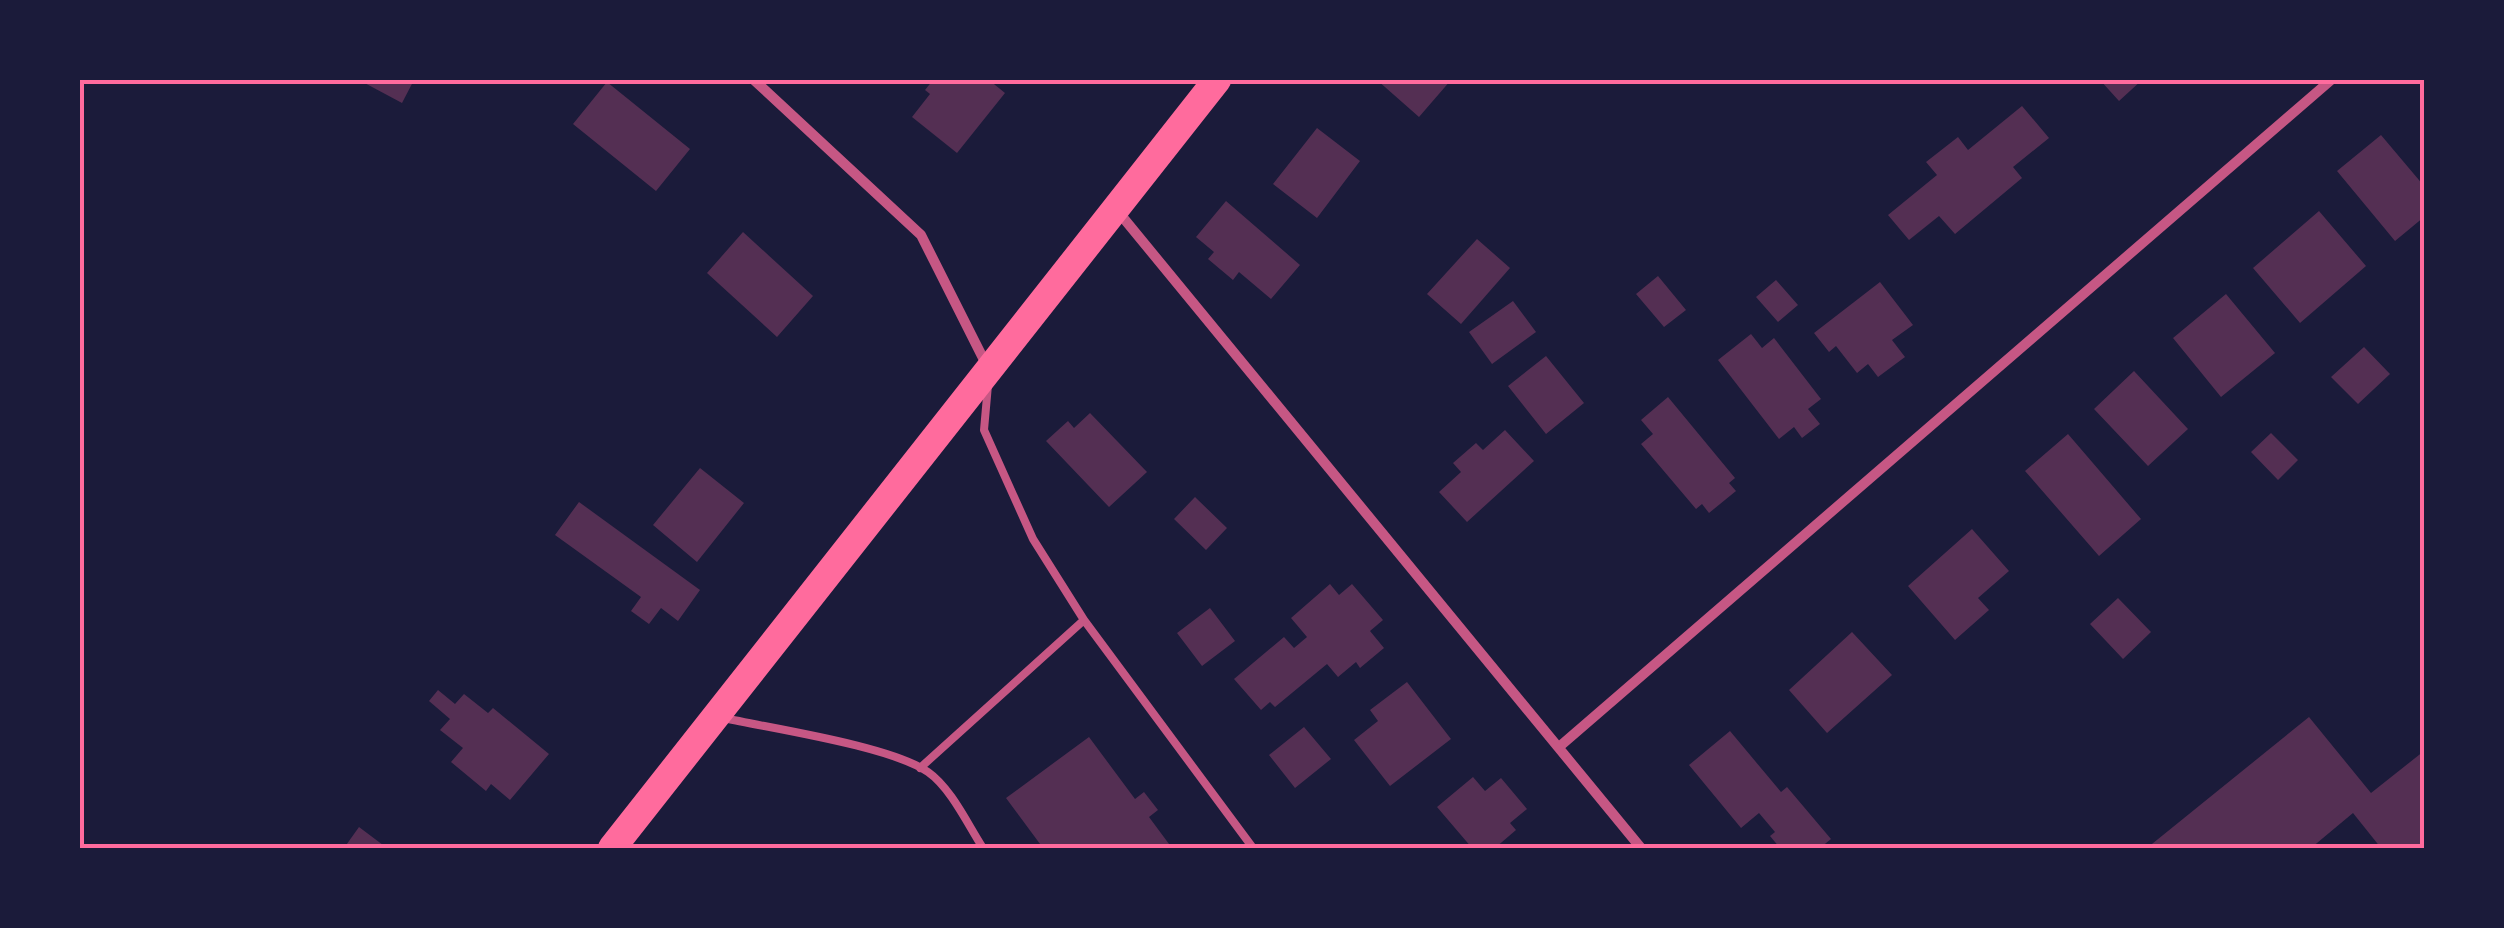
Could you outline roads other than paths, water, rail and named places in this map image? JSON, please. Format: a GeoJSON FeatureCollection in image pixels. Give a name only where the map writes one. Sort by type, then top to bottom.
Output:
{"type":"FeatureCollection","features":[{"type":"Feature","properties":{"kind":"highway"},"geometry":{"type":"LineString","coordinates":[[612,848],[1217,80]]}},
{"type":"Feature","properties":{"kind":"street"},"geometry":{"type":"LineString","coordinates":[[754,80],[920,235],[990,370]]}},
{"type":"Feature","properties":{"kind":"street"},"geometry":{"type":"LineString","coordinates":[[1558,747],[2332,80]]}},
{"type":"Feature","properties":{"kind":"street"},"geometry":{"type":"LineString","coordinates":[[1116,208],[1641,848]]}},
{"type":"Feature","properties":{"kind":"lane"},"geometry":{"type":"LineString","coordinates":[[990,370],[984,430],[1020,515],[1084,620],[1253,848]]}},
{"type":"Feature","properties":{"kind":"lane"},"geometry":{"type":"LineString","coordinates":[[920,768],[1084,620]]}},
{"type":"Feature","properties":{"kind":"lane"},"geometry":{"type":"LineString","coordinates":[[715,716],[862,748],[920,768],[938,781],[984,848]]}}]}
